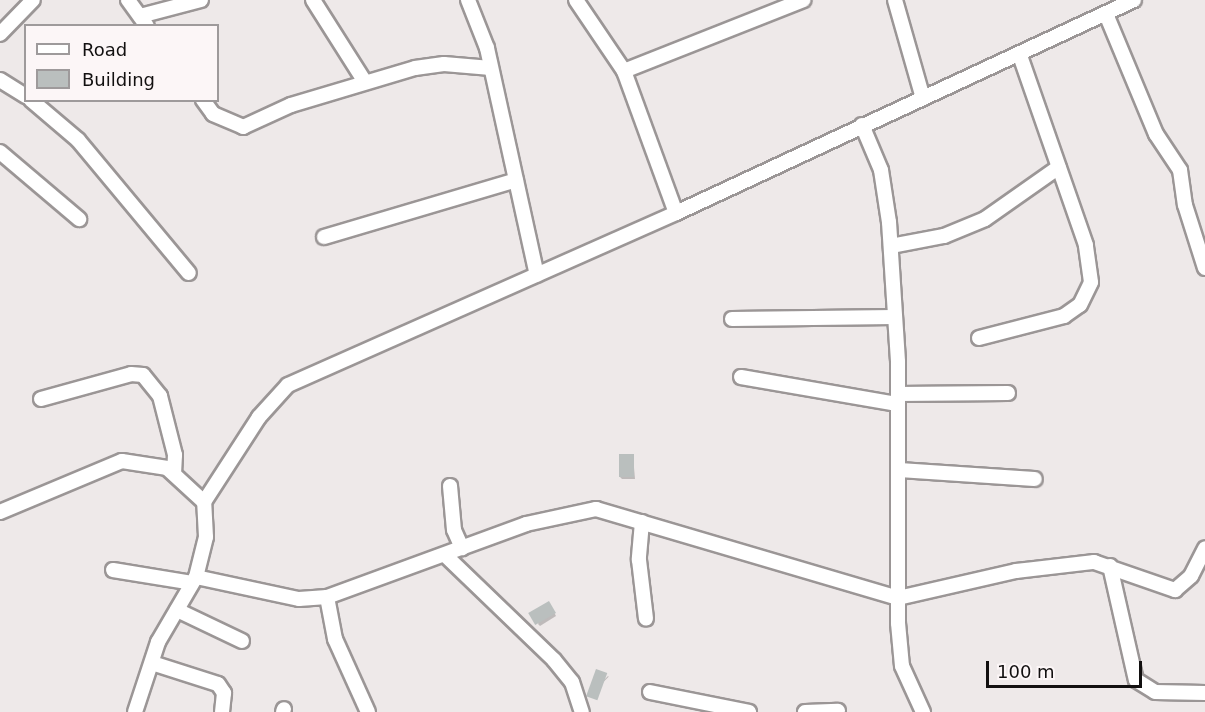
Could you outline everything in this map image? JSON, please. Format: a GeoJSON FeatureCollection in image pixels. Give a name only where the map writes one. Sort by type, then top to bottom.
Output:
{"type":"FeatureCollection","features":[{"type":"Feature","properties":{"kind":"street"},"geometry":{"type":"LineString","coordinates":[[0,34],[33,0]]}},
{"type":"Feature","properties":{"kind":"street"},"geometry":{"type":"LineString","coordinates":[[128,0],[143,21],[201,0]]}},
{"type":"Feature","properties":{"kind":"street"},"geometry":{"type":"LineString","coordinates":[[313,0],[365,82]]}},
{"type":"Feature","properties":{"kind":"street"},"geometry":{"type":"LineString","coordinates":[[468,0],[491,68],[537,275]]}},
{"type":"Feature","properties":{"kind":"street"},"geometry":{"type":"LineString","coordinates":[[576,0],[624,71],[675,213]]}},
{"type":"Feature","properties":{"kind":"street"},"geometry":{"type":"LineString","coordinates":[[624,71],[803,0]]}},
{"type":"Feature","properties":{"kind":"street"},"geometry":{"type":"LineString","coordinates":[[895,0],[923,98]]}},
{"type":"Feature","properties":{"kind":"street"},"geometry":{"type":"LineString","coordinates":[[135,712],[152,663],[194,580],[206,537],[204,502],[259,417],[288,385],[675,213],[862,125],[1020,55],[1134,0]]}},
{"type":"Feature","properties":{"kind":"street"},"geometry":{"type":"LineString","coordinates":[[1106,14],[1156,134],[1180,170],[1185,205],[1205,268]]}},
{"type":"Feature","properties":{"kind":"street"},"geometry":{"type":"LineString","coordinates":[[979,338],[1064,316],[1087,295],[1092,267],[1020,55]]}},
{"type":"Feature","properties":{"kind":"street"},"geometry":{"type":"LineString","coordinates":[[204,102],[213,114],[243,127],[291,105],[365,82],[444,64],[491,68]]}},
{"type":"Feature","properties":{"kind":"street"},"geometry":{"type":"LineString","coordinates":[[0,80],[24,95]]}},
{"type":"Feature","properties":{"kind":"street"},"geometry":{"type":"LineString","coordinates":[[33,102],[78,140],[189,273]]}},
{"type":"Feature","properties":{"kind":"street"},"geometry":{"type":"LineString","coordinates":[[862,125],[881,170],[891,246],[898,399],[898,598],[902,666],[923,712]]}},
{"type":"Feature","properties":{"kind":"street"},"geometry":{"type":"LineString","coordinates":[[0,152],[79,219]]}},
{"type":"Feature","properties":{"kind":"street"},"geometry":{"type":"LineString","coordinates":[[891,246],[944,236],[985,219],[1059,167]]}},
{"type":"Feature","properties":{"kind":"street"},"geometry":{"type":"LineString","coordinates":[[324,237],[516,180]]}},
{"type":"Feature","properties":{"kind":"street"},"geometry":{"type":"LineString","coordinates":[[732,319],[894,316]]}},
{"type":"Feature","properties":{"kind":"street"},"geometry":{"type":"LineString","coordinates":[[41,399],[131,374],[143,375],[159,396],[176,455],[174,473]]}},
{"type":"Feature","properties":{"kind":"street"},"geometry":{"type":"LineString","coordinates":[[741,377],[898,399],[1008,393]]}},
{"type":"Feature","properties":{"kind":"street"},"geometry":{"type":"LineString","coordinates":[[0,513],[122,461],[174,473],[204,502]]}},
{"type":"Feature","properties":{"kind":"street"},"geometry":{"type":"LineString","coordinates":[[899,470],[1035,479]]}},
{"type":"Feature","properties":{"kind":"street"},"geometry":{"type":"LineString","coordinates":[[450,486],[454,530],[462,548]]}},
{"type":"Feature","properties":{"kind":"street"},"geometry":{"type":"LineString","coordinates":[[113,570],[194,580],[299,599],[327,597],[446,556],[526,524],[596,509],[803,574],[898,598],[1016,571],[1094,562],[1175,590],[1191,576],[1205,548]]}},
{"type":"Feature","properties":{"kind":"street"},"geometry":{"type":"LineString","coordinates":[[642,522],[639,560],[646,619]]}},
{"type":"Feature","properties":{"kind":"street"},"geometry":{"type":"LineString","coordinates":[[446,556],[554,660],[572,682],[582,712]]}},
{"type":"Feature","properties":{"kind":"street"},"geometry":{"type":"LineString","coordinates":[[1110,566],[1136,680],[1155,692],[1205,693]]}},
{"type":"Feature","properties":{"kind":"street"},"geometry":{"type":"LineString","coordinates":[[327,597],[335,639],[368,712]]}},
{"type":"Feature","properties":{"kind":"street"},"geometry":{"type":"LineString","coordinates":[[177,610],[242,641]]}},
{"type":"Feature","properties":{"kind":"street"},"geometry":{"type":"LineString","coordinates":[[152,663],[218,684],[224,693],[222,712]]}},
{"type":"Feature","properties":{"kind":"street"},"geometry":{"type":"LineString","coordinates":[[650,692],[749,712]]}},
{"type":"Feature","properties":{"kind":"street"},"geometry":{"type":"LineString","coordinates":[[805,712],[838,711]]}},
{"type":"Feature","properties":{"kind":"building"},"geometry":{"type":"Polygon","coordinates":[[[619,454],[634,454],[634,477],[619,477],[619,454]]]}},
{"type":"Feature","properties":{"kind":"building"},"geometry":{"type":"Polygon","coordinates":[[[549,601],[556,613],[535,625],[528,613],[549,601]]]}},
{"type":"Feature","properties":{"kind":"building"},"geometry":{"type":"Polygon","coordinates":[[[596,669],[607,673],[597,700],[586,696],[596,669]]]}}]}
